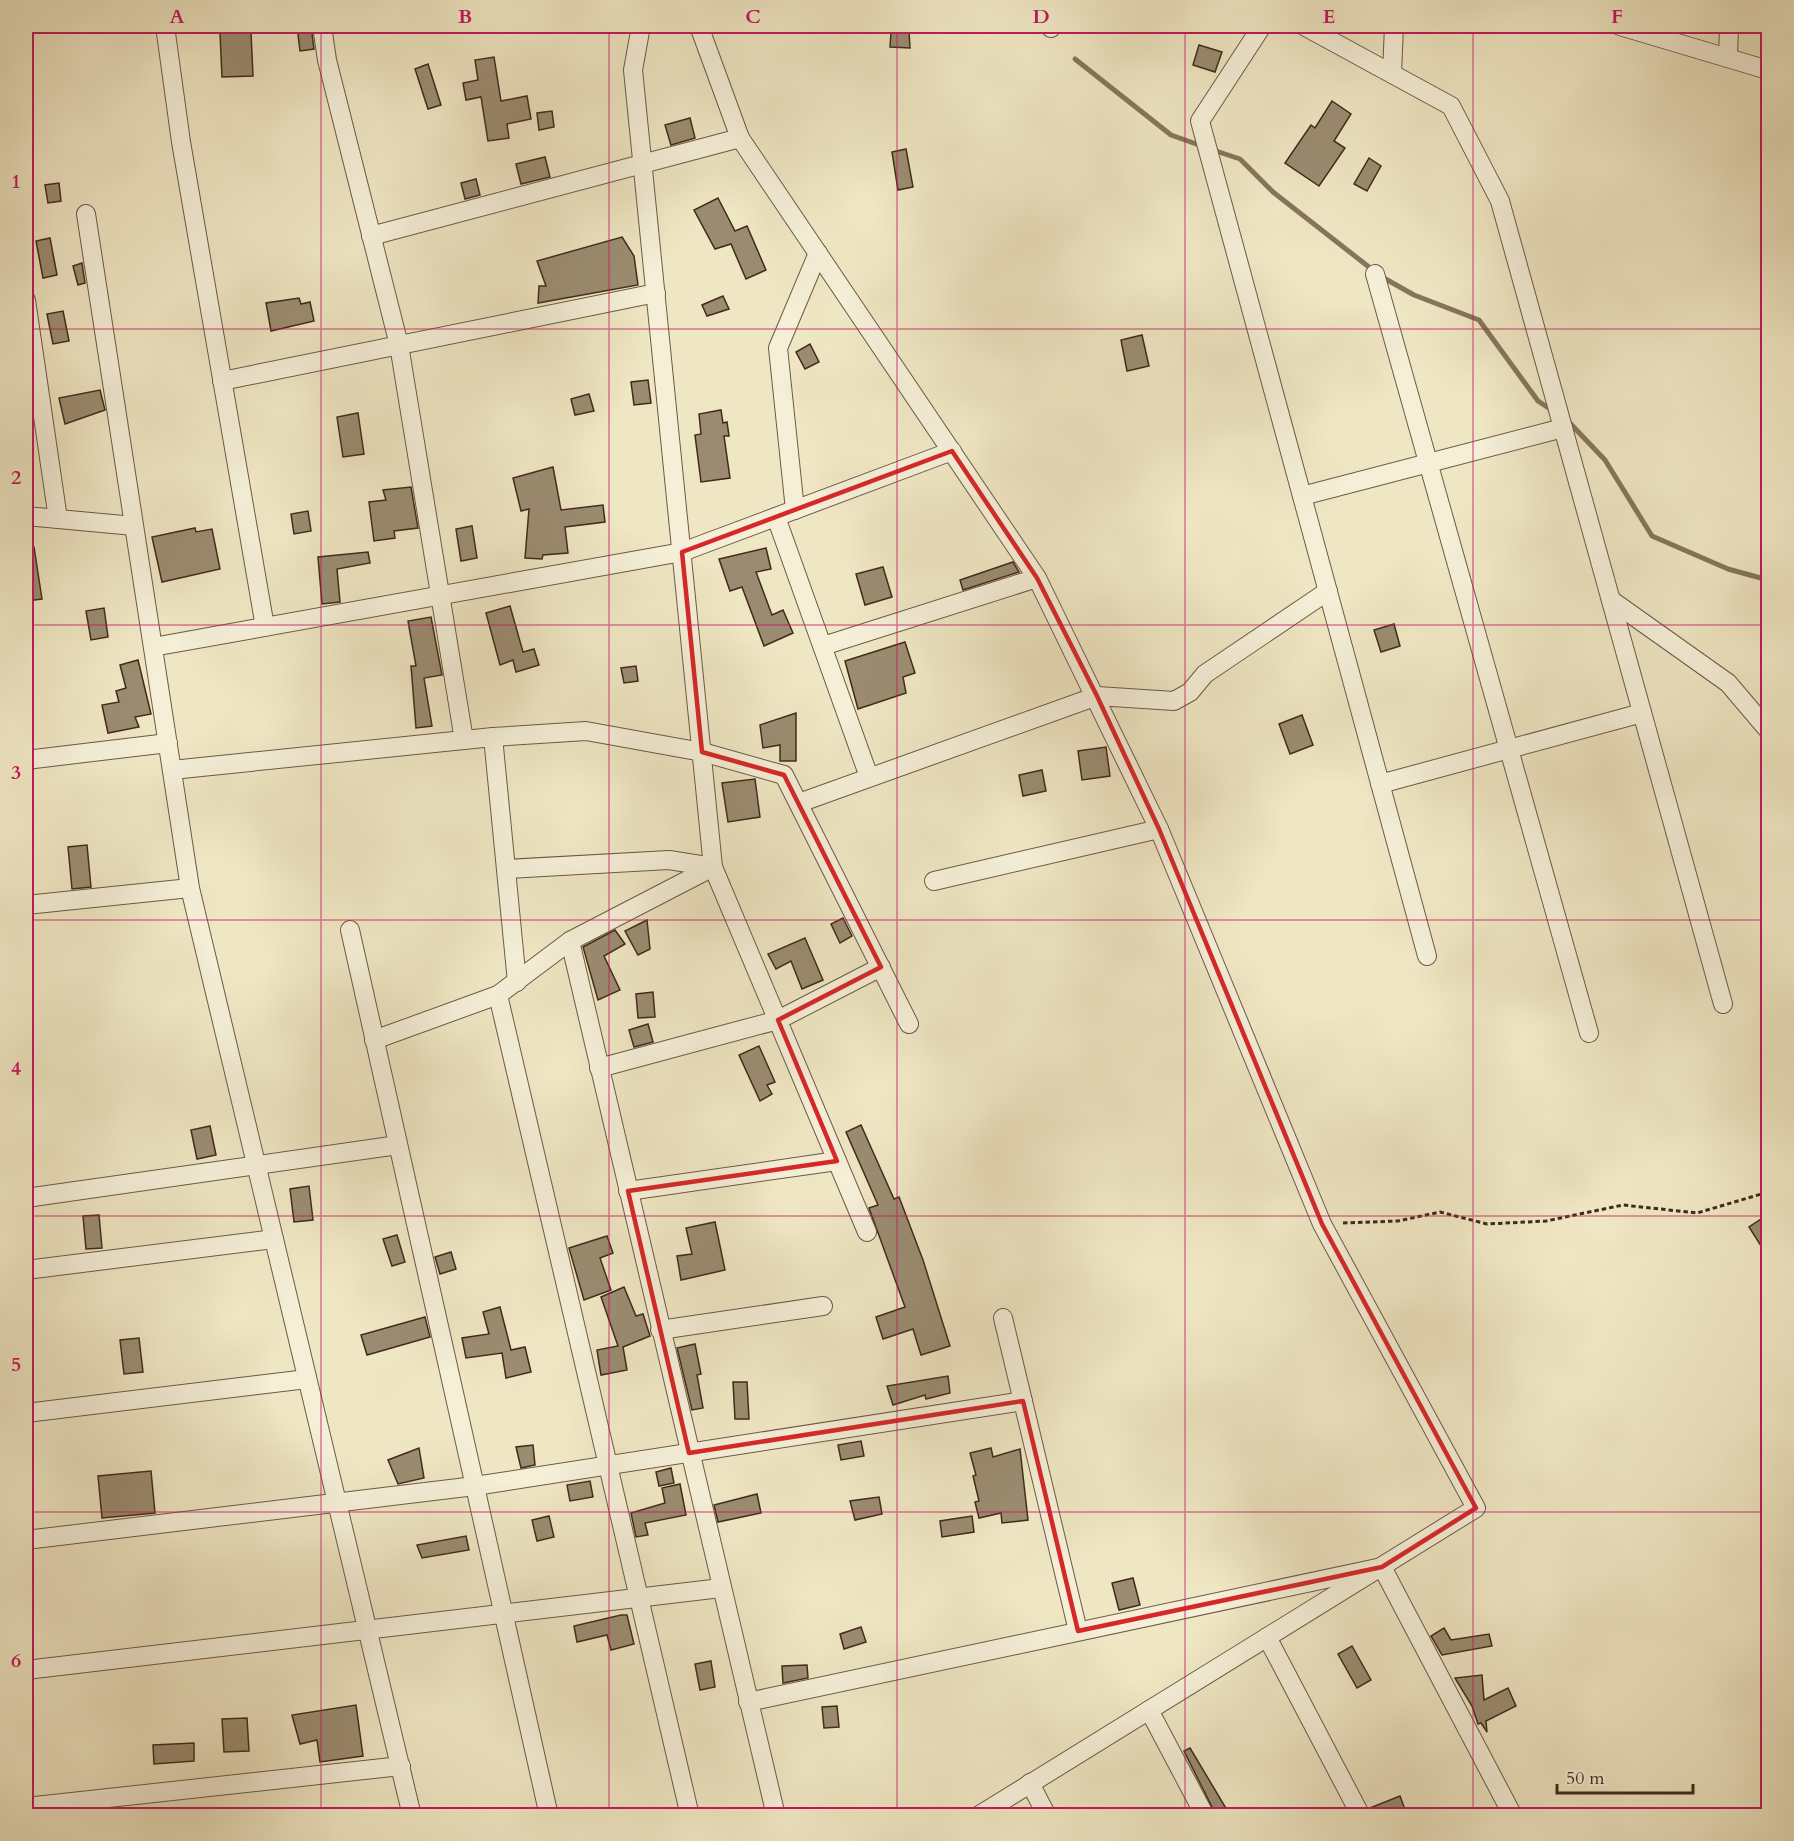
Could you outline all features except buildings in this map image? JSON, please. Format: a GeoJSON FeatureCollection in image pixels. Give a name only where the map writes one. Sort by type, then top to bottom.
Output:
{"type":"FeatureCollection","features":[{"type":"Feature","properties":{"kind":"street"},"geometry":{"type":"LineString","coordinates":[[165,26],[181,142],[265,627]]}},
{"type":"Feature","properties":{"kind":"street"},"geometry":{"type":"LineString","coordinates":[[322,26],[327,60],[399,345],[464,740]]}},
{"type":"Feature","properties":{"kind":"street"},"geometry":{"type":"LineString","coordinates":[[641,26],[633,70],[714,867],[867,1232]]}},
{"type":"Feature","properties":{"kind":"street"},"geometry":{"type":"LineString","coordinates":[[699,26],[740,138],[1037,578],[1159,829],[1322,1224],[1476,1508],[978,1815]]}},
{"type":"Feature","properties":{"kind":"street"},"geometry":{"type":"LineString","coordinates":[[1262,26],[1200,121],[1427,957]]}},
{"type":"Feature","properties":{"kind":"street"},"geometry":{"type":"LineString","coordinates":[[1304,26],[1451,106],[1500,201],[1723,1004]]}},
{"type":"Feature","properties":{"kind":"street"},"geometry":{"type":"LineString","coordinates":[[1392,73],[1394,26]]}},
{"type":"Feature","properties":{"kind":"street"},"geometry":{"type":"LineString","coordinates":[[1620,26],[1768,70]]}},
{"type":"Feature","properties":{"kind":"street"},"geometry":{"type":"LineString","coordinates":[[1728,58],[1729,26]]}},
{"type":"Feature","properties":{"kind":"street"},"geometry":{"type":"LineString","coordinates":[[371,236],[740,138]]}},
{"type":"Feature","properties":{"kind":"street"},"geometry":{"type":"LineString","coordinates":[[86,214],[190,888],[412,1815]]}},
{"type":"Feature","properties":{"kind":"street"},"geometry":{"type":"LineString","coordinates":[[795,510],[778,348],[818,253]]}},
{"type":"Feature","properties":{"kind":"street"},"geometry":{"type":"LineString","coordinates":[[1375,274],[1589,1033]]}},
{"type":"Feature","properties":{"kind":"street"},"geometry":{"type":"LineString","coordinates":[[222,381],[656,293]]}},
{"type":"Feature","properties":{"kind":"street"},"geometry":{"type":"LineString","coordinates":[[26,300],[58,519]]}},
{"type":"Feature","properties":{"kind":"street"},"geometry":{"type":"LineString","coordinates":[[1302,496],[1563,428]]}},
{"type":"Feature","properties":{"kind":"street"},"geometry":{"type":"LineString","coordinates":[[153,647],[682,552],[952,451]]}},
{"type":"Feature","properties":{"kind":"street"},"geometry":{"type":"LineString","coordinates":[[26,516],[134,526]]}},
{"type":"Feature","properties":{"kind":"street"},"geometry":{"type":"LineString","coordinates":[[776,517],[869,777]]}},
{"type":"Feature","properties":{"kind":"street"},"geometry":{"type":"LineString","coordinates":[[823,646],[1037,578]]}},
{"type":"Feature","properties":{"kind":"street"},"geometry":{"type":"LineString","coordinates":[[798,803],[1096,696],[1174,701],[1190,692],[1205,674],[1328,591]]}},
{"type":"Feature","properties":{"kind":"street"},"geometry":{"type":"LineString","coordinates":[[1611,600],[1728,682],[1768,730]]}},
{"type":"Feature","properties":{"kind":"street"},"geometry":{"type":"LineString","coordinates":[[1380,784],[1642,713]]}},
{"type":"Feature","properties":{"kind":"street"},"geometry":{"type":"LineString","coordinates":[[172,771],[493,737],[586,731],[702,752],[784,775],[909,1024]]}},
{"type":"Feature","properties":{"kind":"street"},"geometry":{"type":"LineString","coordinates":[[493,737],[517,982]]}},
{"type":"Feature","properties":{"kind":"street"},"geometry":{"type":"LineString","coordinates":[[26,760],[168,743]]}},
{"type":"Feature","properties":{"kind":"street"},"geometry":{"type":"LineString","coordinates":[[934,881],[1159,829]]}},
{"type":"Feature","properties":{"kind":"street"},"geometry":{"type":"LineString","coordinates":[[506,869],[669,860],[714,867]]}},
{"type":"Feature","properties":{"kind":"street"},"geometry":{"type":"LineString","coordinates":[[374,1040],[498,995],[570,941],[714,867]]}},
{"type":"Feature","properties":{"kind":"street"},"geometry":{"type":"LineString","coordinates":[[26,905],[190,888]]}},
{"type":"Feature","properties":{"kind":"street"},"geometry":{"type":"LineString","coordinates":[[350,930],[549,1815]]}},
{"type":"Feature","properties":{"kind":"street"},"geometry":{"type":"LineString","coordinates":[[570,941],[776,1815]]}},
{"type":"Feature","properties":{"kind":"street"},"geometry":{"type":"LineString","coordinates":[[599,1068],[778,1020],[881,967]]}},
{"type":"Feature","properties":{"kind":"street"},"geometry":{"type":"LineString","coordinates":[[498,995],[606,1466],[690,1815]]}},
{"type":"Feature","properties":{"kind":"street"},"geometry":{"type":"LineString","coordinates":[[26,1198],[398,1145]]}},
{"type":"Feature","properties":{"kind":"street"},"geometry":{"type":"LineString","coordinates":[[628,1191],[837,1161]]}},
{"type":"Feature","properties":{"kind":"street"},"geometry":{"type":"LineString","coordinates":[[26,1270],[274,1239]]}},
{"type":"Feature","properties":{"kind":"street"},"geometry":{"type":"LineString","coordinates":[[660,1330],[823,1306]]}},
{"type":"Feature","properties":{"kind":"street"},"geometry":{"type":"LineString","coordinates":[[1002,1318],[1078,1631]]}},
{"type":"Feature","properties":{"kind":"street"},"geometry":{"type":"LineString","coordinates":[[26,1413],[308,1379]]}},
{"type":"Feature","properties":{"kind":"street"},"geometry":{"type":"LineString","coordinates":[[26,1540],[475,1486],[1023,1401]]}},
{"type":"Feature","properties":{"kind":"street"},"geometry":{"type":"LineString","coordinates":[[748,1702],[1382,1566]]}},
{"type":"Feature","properties":{"kind":"street"},"geometry":{"type":"LineString","coordinates":[[1382,1566],[1513,1815]]}},
{"type":"Feature","properties":{"kind":"street"},"geometry":{"type":"LineString","coordinates":[[26,1670],[721,1588]]}},
{"type":"Feature","properties":{"kind":"street"},"geometry":{"type":"LineString","coordinates":[[1267,1637],[1360,1815]]}},
{"type":"Feature","properties":{"kind":"street"},"geometry":{"type":"LineString","coordinates":[[1149,1710],[1205,1815]]}},
{"type":"Feature","properties":{"kind":"street"},"geometry":{"type":"LineString","coordinates":[[26,1807],[401,1766]]}},
{"type":"Feature","properties":{"kind":"street"},"geometry":{"type":"LineString","coordinates":[[1030,1783],[1047,1815]]}},
{"type":"Feature","properties":{"kind":"path"},"geometry":{"type":"LineString","coordinates":[[1322,1224],[1398,1221],[1440,1212],[1487,1224],[1546,1221],[1623,1205],[1697,1213],[1768,1192]]}},
{"type":"Feature","properties":{"kind":"highlighted area"},"geometry":{"type":"Polygon","coordinates":[[[952,451],[1037,578],[1097,696],[1159,829],[1322,1224],[1476,1508],[1382,1567],[1078,1631],[1023,1401],[689,1453],[628,1191],[837,1161],[778,1020],[881,967],[784,775],[702,752],[682,552],[952,451]]]}},
{"type":"Feature","properties":{"kind":"waterway"},"geometry":{"type":"LineString","coordinates":[[1075,59],[1171,135],[1202,146]]}},
{"type":"Feature","properties":{"kind":"waterway"},"geometry":{"type":"LineString","coordinates":[[1213,150],[1240,159],[1273,192],[1374,271]]}},
{"type":"Feature","properties":{"kind":"waterway"},"geometry":{"type":"LineString","coordinates":[[1382,277],[1414,295],[1479,320],[1538,401],[1553,411]]}},
{"type":"Feature","properties":{"kind":"waterway"},"geometry":{"type":"LineString","coordinates":[[1566,419],[1605,460],[1652,536],[1728,569],[1768,580]]}}]}
